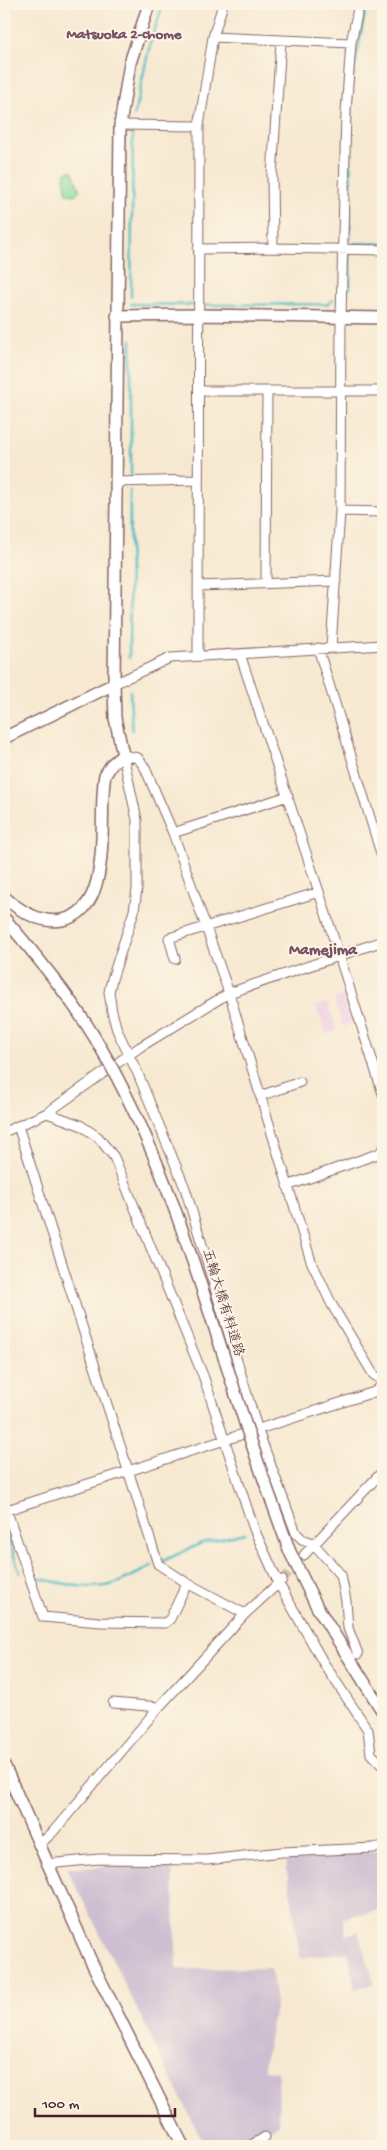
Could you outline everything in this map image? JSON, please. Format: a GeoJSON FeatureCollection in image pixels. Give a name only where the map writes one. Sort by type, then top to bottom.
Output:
{"type":"FeatureCollection","features":[{"type":"Feature","properties":{"kind":"street"},"geometry":{"type":"LineString","coordinates":[[149,4],[130,63],[120,125],[114,684],[115,718],[137,820],[137,889],[134,911],[109,992],[117,1030],[185,1188],[258,1431],[296,1533],[302,1539],[314,1543],[341,1575],[348,1628],[358,1654]]}},
{"type":"Feature","properties":{"kind":"street"},"geometry":{"type":"LineString","coordinates":[[198,655],[197,480],[200,391],[199,126],[213,37],[223,4]]}},
{"type":"Feature","properties":{"kind":"street"},"geometry":{"type":"LineString","coordinates":[[332,647],[340,511],[341,317],[346,112],[351,43],[359,4]]}},
{"type":"Feature","properties":{"kind":"street"},"geometry":{"type":"LineString","coordinates":[[213,37],[351,43]]}},
{"type":"Feature","properties":{"kind":"street"},"geometry":{"type":"LineString","coordinates":[[273,248],[272,175],[281,41]]}},
{"type":"Feature","properties":{"kind":"street"},"geometry":{"type":"LineString","coordinates":[[120,125],[199,126]]}},
{"type":"Feature","properties":{"kind":"street"},"geometry":{"type":"LineString","coordinates":[[198,249],[383,250]]}},
{"type":"Feature","properties":{"kind":"street"},"geometry":{"type":"LineString","coordinates":[[118,316],[199,315],[383,318]]}},
{"type":"Feature","properties":{"kind":"street"},"geometry":{"type":"LineString","coordinates":[[200,391],[383,391]]}},
{"type":"Feature","properties":{"kind":"street"},"geometry":{"type":"LineString","coordinates":[[266,583],[267,392]]}},
{"type":"Feature","properties":{"kind":"street"},"geometry":{"type":"LineString","coordinates":[[116,482],[197,480]]}},
{"type":"Feature","properties":{"kind":"street"},"geometry":{"type":"LineString","coordinates":[[340,511],[383,512]]}},
{"type":"Feature","properties":{"kind":"street"},"geometry":{"type":"LineString","coordinates":[[198,586],[336,581]]}},
{"type":"Feature","properties":{"kind":"street"},"geometry":{"type":"LineString","coordinates":[[4,738],[170,658],[383,645]]}},
{"type":"Feature","properties":{"kind":"street"},"geometry":{"type":"LineString","coordinates":[[318,648],[383,860]]}},
{"type":"Feature","properties":{"kind":"street"},"geometry":{"type":"LineString","coordinates":[[240,654],[288,796],[383,1094]]}},
{"type":"Feature","properties":{"kind":"street"},"geometry":{"type":"LineString","coordinates":[[123,755],[138,758],[145,768],[173,833],[229,993],[311,1261],[332,1305],[373,1374],[383,1381]]}},
{"type":"Feature","properties":{"kind":"street"},"geometry":{"type":"LineString","coordinates":[[4,897],[18,909],[35,917],[55,921],[75,915],[85,904],[94,890],[100,871],[105,775],[112,764],[123,755]]}},
{"type":"Feature","properties":{"kind":"street"},"geometry":{"type":"LineString","coordinates":[[173,833],[288,796]]}},
{"type":"Feature","properties":{"kind":"street"},"geometry":{"type":"LineString","coordinates":[[175,959],[169,938],[319,892]]}},
{"type":"Feature","properties":{"kind":"street","name":"五輪大橋有料道路"},"geometry":{"type":"LineString","coordinates":[[4,918],[44,965],[73,1005],[95,1038],[134,1111],[169,1191],[184,1231],[262,1474],[290,1552],[316,1607],[383,1712]]}},
{"type":"Feature","properties":{"kind":"street"},"geometry":{"type":"LineString","coordinates":[[4,1132],[47,1113],[129,1056],[229,993],[383,941]]}},
{"type":"Feature","properties":{"kind":"street"},"geometry":{"type":"LineString","coordinates":[[260,1096],[300,1082]]}},
{"type":"Feature","properties":{"kind":"street"},"geometry":{"type":"LineString","coordinates":[[47,1113],[80,1125],[98,1137],[114,1157],[204,1378],[254,1529],[323,1662],[368,1730],[371,1754],[383,1766]]}},
{"type":"Feature","properties":{"kind":"street"},"geometry":{"type":"LineString","coordinates":[[18,1126],[158,1564],[187,1583],[245,1614]]}},
{"type":"Feature","properties":{"kind":"street"},"geometry":{"type":"LineString","coordinates":[[287,1186],[380,1154],[383,1148]]}},
{"type":"Feature","properties":{"kind":"street"},"geometry":{"type":"LineString","coordinates":[[187,1583],[170,1619],[166,1623],[100,1622],[42,1616],[5,1508],[258,1431],[374,1392],[383,1385]]}},
{"type":"Feature","properties":{"kind":"street"},"geometry":{"type":"LineString","coordinates":[[304,1555],[383,1471]]}},
{"type":"Feature","properties":{"kind":"street"},"geometry":{"type":"LineString","coordinates":[[40,1844],[52,1833],[159,1707],[245,1614],[281,1582]]}},
{"type":"Feature","properties":{"kind":"street"},"geometry":{"type":"LineString","coordinates":[[113,1703],[159,1707]]}},
{"type":"Feature","properties":{"kind":"street"},"geometry":{"type":"LineString","coordinates":[[4,1765],[91,1961],[183,2146]]}},
{"type":"Feature","properties":{"kind":"street"},"geometry":{"type":"LineString","coordinates":[[47,1864],[99,1859],[208,1860],[282,1852],[383,1846]]}},
{"type":"Feature","properties":{"kind":"street"},"geometry":{"type":"LineString","coordinates":[[250,2146],[265,2137]]}},
{"type":"Feature","properties":{"kind":"shaded area"},"geometry":{"type":"Polygon","coordinates":[[[344,995],[353,1024],[343,1027],[334,999],[344,995]]]}},
{"type":"Feature","properties":{"kind":"shaded area"},"geometry":{"type":"Polygon","coordinates":[[[327,1002],[337,1030],[326,1034],[316,1006],[327,1002]]]}},
{"type":"Feature","properties":{"kind":"shaded area"},"geometry":{"type":"Polygon","coordinates":[[[383,1851],[383,1909],[343,1918],[346,1935],[358,1932],[375,1984],[355,1989],[348,1952],[300,1958],[285,1856],[383,1851]]]}},
{"type":"Feature","properties":{"kind":"shaded area"},"geometry":{"type":"Polygon","coordinates":[[[172,1865],[177,1969],[271,1968],[276,2002],[264,2070],[278,2072],[279,2125],[236,2146],[205,2146],[67,1868],[172,1865]]]}},
{"type":"Feature","properties":{"kind":"green space"},"geometry":{"type":"Polygon","coordinates":[[[72,170],[80,190],[75,195],[67,194],[64,177],[66,172],[72,170]]]}},
{"type":"Feature","properties":{"kind":"waterway"},"geometry":{"type":"LineString","coordinates":[[134,116],[150,44],[163,4]]}},
{"type":"Feature","properties":{"kind":"waterway"},"geometry":{"type":"LineString","coordinates":[[352,81],[366,7]]}},
{"type":"Feature","properties":{"kind":"waterway"},"geometry":{"type":"LineString","coordinates":[[350,240],[351,107]]}},
{"type":"Feature","properties":{"kind":"waterway"},"geometry":{"type":"LineString","coordinates":[[131,296],[133,135]]}},
{"type":"Feature","properties":{"kind":"waterway"},"geometry":{"type":"LineString","coordinates":[[353,247],[355,243],[383,244]]}},
{"type":"Feature","properties":{"kind":"waterway"},"geometry":{"type":"LineString","coordinates":[[350,252],[350,289]]}},
{"type":"Feature","properties":{"kind":"waterway"},"geometry":{"type":"LineString","coordinates":[[203,305],[327,304],[333,300]]}},
{"type":"Feature","properties":{"kind":"waterway"},"geometry":{"type":"LineString","coordinates":[[131,304],[195,305]]}},
{"type":"Feature","properties":{"kind":"waterway"},"geometry":{"type":"LineString","coordinates":[[131,340],[131,475]]}},
{"type":"Feature","properties":{"kind":"waterway"},"geometry":{"type":"LineString","coordinates":[[129,658],[130,491]]}},
{"type":"Feature","properties":{"kind":"waterway"},"geometry":{"type":"LineString","coordinates":[[130,691],[132,730]]}},
{"type":"Feature","properties":{"kind":"waterway"},"geometry":{"type":"LineString","coordinates":[[4,1527],[20,1573]]}},
{"type":"Feature","properties":{"kind":"waterway"},"geometry":{"type":"LineString","coordinates":[[163,1561],[202,1543],[245,1533]]}},
{"type":"Feature","properties":{"kind":"waterway"},"geometry":{"type":"LineString","coordinates":[[33,1577],[72,1585],[101,1587],[121,1581],[153,1565]]}},
{"type":"Feature","properties":{"kind":"tunnel"},"geometry":{"type":"LineString","coordinates":[[283,1580],[304,1555]]}},
{"type":"Feature","properties":{"kind":"district","name":"Matsuoka 2-chome"},"geometry":{"type":"Point","coordinates":[124,35]}},
{"type":"Feature","properties":{"kind":"district","name":"Mamejima"},"geometry":{"type":"Point","coordinates":[323,951]}}]}
